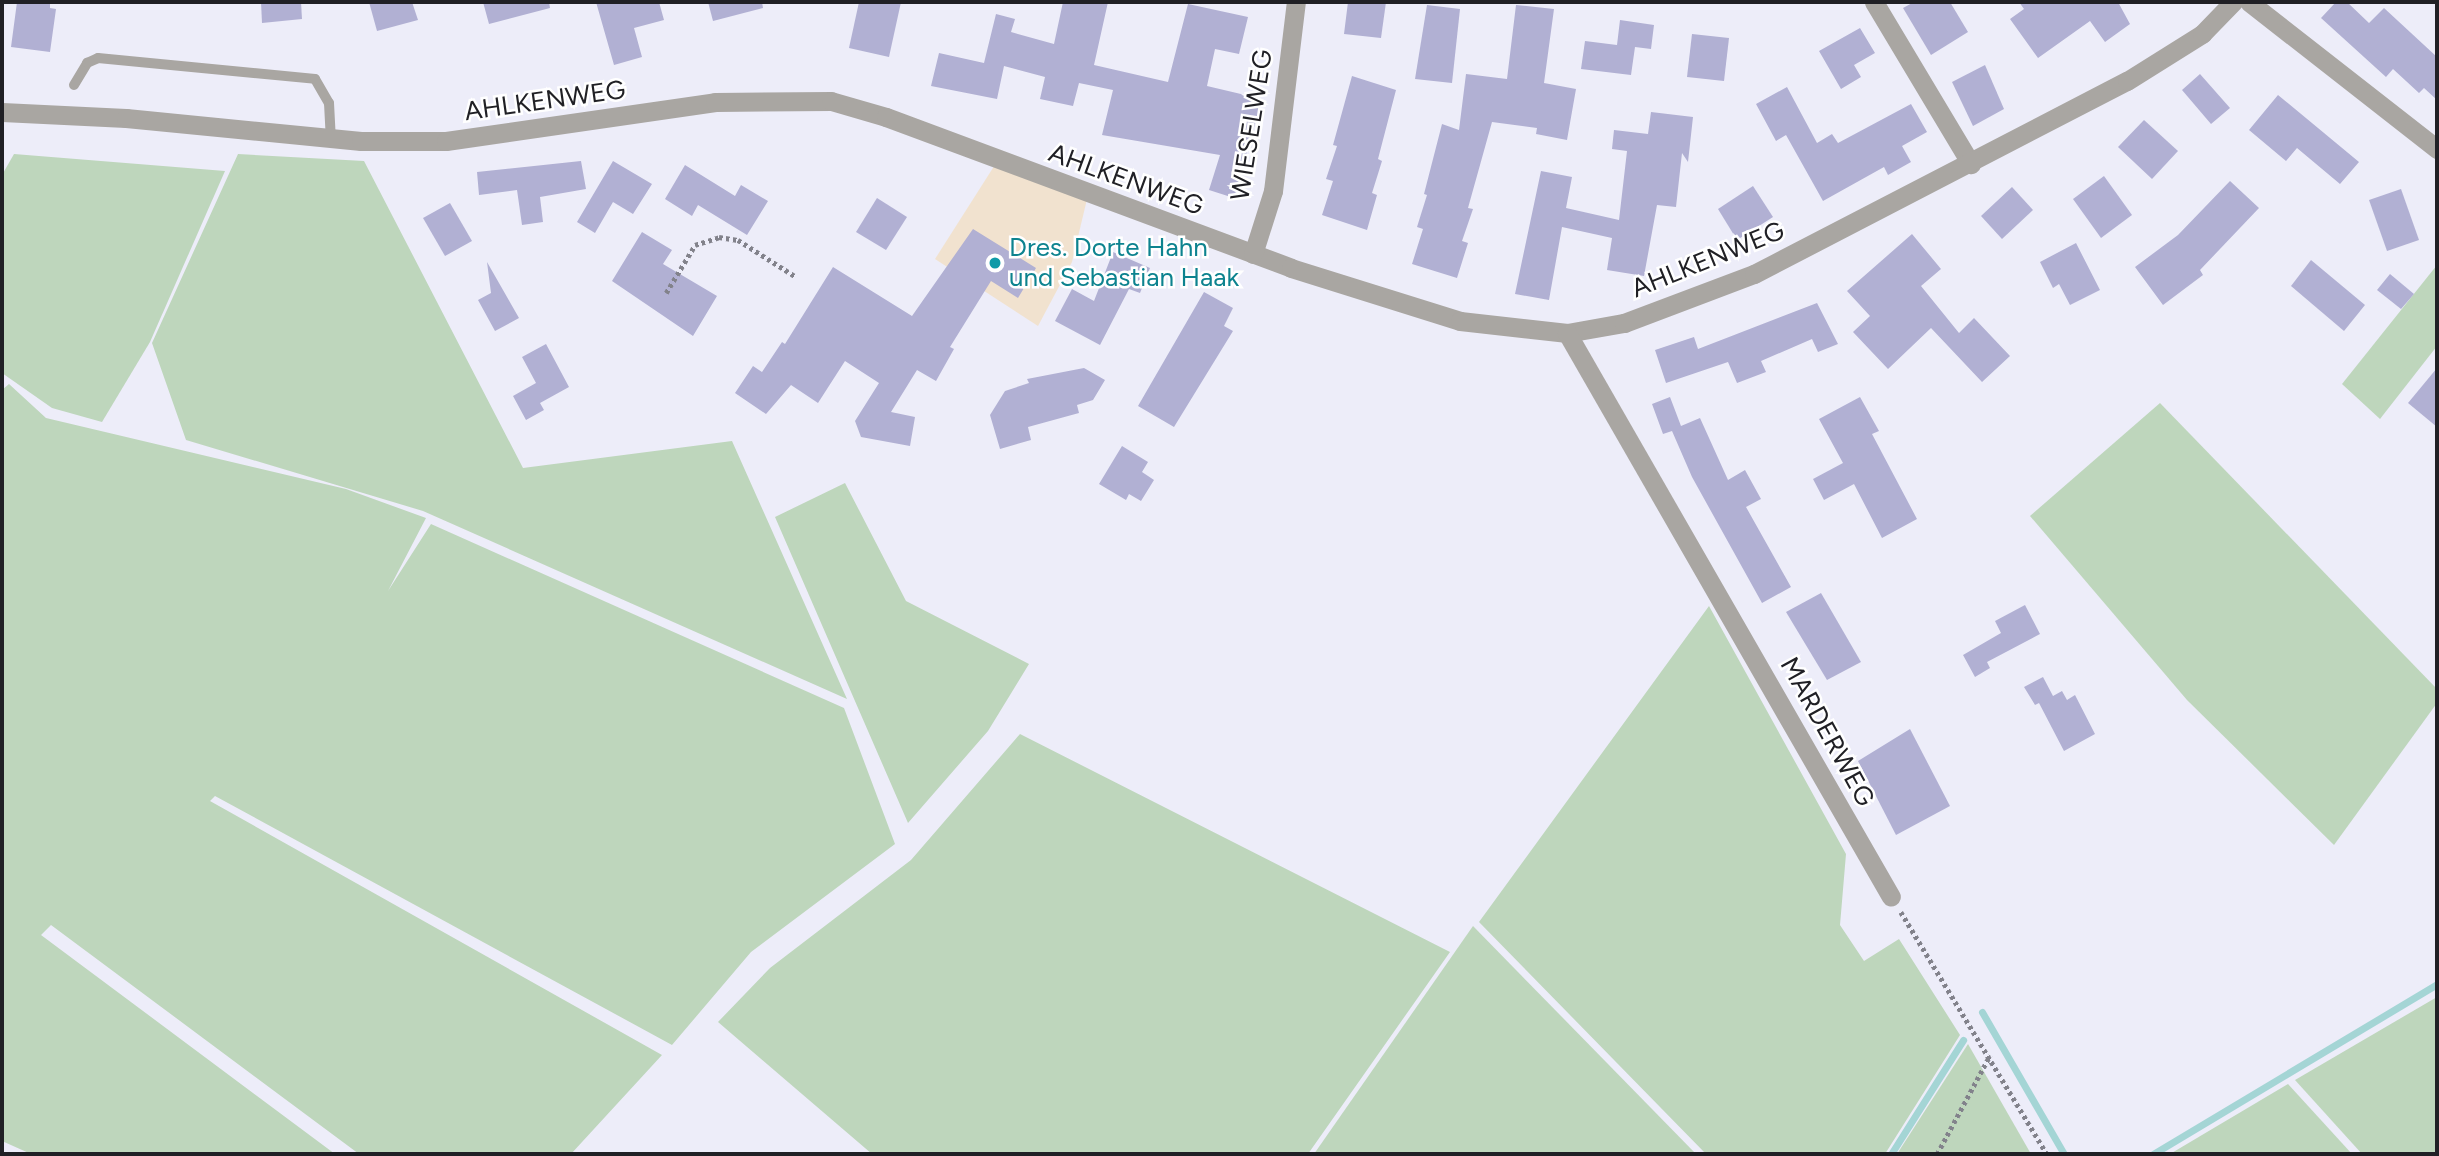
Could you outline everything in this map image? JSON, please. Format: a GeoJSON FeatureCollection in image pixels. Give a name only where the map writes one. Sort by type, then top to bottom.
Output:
{"type":"FeatureCollection","features":[{"type":"Feature","properties":{"kind":"street","name":"WIESELWEG"},"geometry":{"type":"LineString","coordinates":[[1253,254],[1273,191],[1296,2]]}},
{"type":"Feature","properties":{"kind":"street"},"geometry":{"type":"LineString","coordinates":[[1874,2],[1971,164]]}},
{"type":"Feature","properties":{"kind":"street","name":"AHLKENWEG"},"geometry":{"type":"LineString","coordinates":[[2,112],[126,118],[331,138],[446,141],[715,102],[831,102],[886,117],[1253,254],[1460,321],[1567,333],[1624,323],[1686,303],[1754,274],[2127,81],[2202,34],[2233,2]]}},
{"type":"Feature","properties":{"kind":"street"},"geometry":{"type":"LineString","coordinates":[[2249,2],[2437,149]]}},
{"type":"Feature","properties":{"kind":"street","name":"MARDERWEG"},"geometry":{"type":"LineString","coordinates":[[1567,333],[1891,897]]}},
{"type":"Feature","properties":{"kind":"lane"},"geometry":{"type":"LineString","coordinates":[[74,85],[87,63],[98,58],[316,79],[329,103],[331,138]]}},
{"type":"Feature","properties":{"kind":"path"},"geometry":{"type":"LineString","coordinates":[[666,293],[695,245],[719,237],[738,240],[795,276]]}},
{"type":"Feature","properties":{"kind":"path"},"geometry":{"type":"LineString","coordinates":[[1891,897],[1990,1055],[2047,1154]]}},
{"type":"Feature","properties":{"kind":"path"},"geometry":{"type":"LineString","coordinates":[[1937,1154],[1990,1055]]}},
{"type":"Feature","properties":{"kind":"shaded area"},"geometry":{"type":"Polygon","coordinates":[[[998,160],[1088,195],[1072,262],[1038,326],[935,259],[998,160]]]}},
{"type":"Feature","properties":{"kind":"green space"},"geometry":{"type":"Polygon","coordinates":[[[14,154],[225,171],[150,342],[102,422],[52,408],[2,373],[2,175],[14,154]]]}},
{"type":"Feature","properties":{"kind":"green space"},"geometry":{"type":"Polygon","coordinates":[[[238,154],[364,161],[523,468],[732,441],[847,699],[423,511],[186,440],[152,343],[238,154]]]}},
{"type":"Feature","properties":{"kind":"green space"},"geometry":{"type":"Polygon","coordinates":[[[2437,265],[2437,346],[2380,419],[2342,384],[2437,265]]]}},
{"type":"Feature","properties":{"kind":"green space"},"geometry":{"type":"Polygon","coordinates":[[[9,384],[46,418],[346,489],[426,518],[388,591],[431,524],[844,708],[895,844],[751,952],[672,1045],[215,796],[210,801],[662,1055],[571,1154],[359,1154],[51,925],[41,935],[335,1154],[31,1154],[2,1141],[2,390],[9,384]]]}},
{"type":"Feature","properties":{"kind":"green space"},"geometry":{"type":"Polygon","coordinates":[[[2160,403],[2437,689],[2437,703],[2334,845],[2187,700],[2030,516],[2160,403]]]}},
{"type":"Feature","properties":{"kind":"green space"},"geometry":{"type":"Polygon","coordinates":[[[845,483],[906,601],[1029,664],[988,731],[908,823],[775,517],[845,483]]]}},
{"type":"Feature","properties":{"kind":"green space"},"geometry":{"type":"Polygon","coordinates":[[[1709,606],[1846,854],[1840,925],[1864,961],[1899,939],[1960,1035],[1885,1154],[1706,1154],[1479,922],[1709,606]]]}},
{"type":"Feature","properties":{"kind":"green space"},"geometry":{"type":"Polygon","coordinates":[[[1020,734],[1450,952],[1308,1154],[872,1154],[718,1022],[770,968],[911,860],[1020,734]]]}},
{"type":"Feature","properties":{"kind":"green space"},"geometry":{"type":"Polygon","coordinates":[[[1473,926],[1696,1154],[1314,1154],[1473,926]]]}},
{"type":"Feature","properties":{"kind":"green space"},"geometry":{"type":"Polygon","coordinates":[[[2437,997],[2437,1154],[2362,1154],[2295,1080],[2437,997]]]}},
{"type":"Feature","properties":{"kind":"green space"},"geometry":{"type":"Polygon","coordinates":[[[1968,1044],[2031,1154],[1897,1154],[1968,1044]]]}},
{"type":"Feature","properties":{"kind":"green space"},"geometry":{"type":"Polygon","coordinates":[[[2288,1084],[2352,1154],[2170,1154],[2288,1084]]]}},
{"type":"Feature","properties":{"kind":"building"},"geometry":{"type":"Polygon","coordinates":[[[17,2],[50,2],[50,8],[56,9],[50,52],[11,47],[17,2]]]}},
{"type":"Feature","properties":{"kind":"building"},"geometry":{"type":"Polygon","coordinates":[[[261,2],[301,2],[302,19],[262,23],[261,2]]]}},
{"type":"Feature","properties":{"kind":"building"},"geometry":{"type":"Polygon","coordinates":[[[369,2],[412,2],[418,20],[377,31],[369,2]]]}},
{"type":"Feature","properties":{"kind":"building"},"geometry":{"type":"Polygon","coordinates":[[[483,2],[549,2],[550,8],[489,24],[483,2]]]}},
{"type":"Feature","properties":{"kind":"building"},"geometry":{"type":"Polygon","coordinates":[[[596,2],[659,2],[664,20],[634,28],[642,57],[614,65],[596,2]]]}},
{"type":"Feature","properties":{"kind":"building"},"geometry":{"type":"Polygon","coordinates":[[[708,2],[762,2],[763,8],[713,21],[708,2]]]}},
{"type":"Feature","properties":{"kind":"building"},"geometry":{"type":"Polygon","coordinates":[[[859,2],[901,2],[889,57],[849,48],[859,2]]]}},
{"type":"Feature","properties":{"kind":"building"},"geometry":{"type":"Polygon","coordinates":[[[1063,2],[1108,2],[1094,65],[1168,82],[1188,4],[1248,17],[1239,54],[1215,49],[1207,86],[1262,99],[1234,198],[1209,190],[1220,155],[1102,135],[1113,90],[1079,83],[1073,106],[1040,99],[1045,77],[1004,66],[997,99],[931,86],[939,53],[984,63],[996,14],[1015,19],[1011,32],[1054,44],[1063,2]]]}},
{"type":"Feature","properties":{"kind":"building"},"geometry":{"type":"Polygon","coordinates":[[[1348,2],[1386,2],[1381,38],[1344,34],[1348,2]]]}},
{"type":"Feature","properties":{"kind":"building"},"geometry":{"type":"Polygon","coordinates":[[[1914,2],[1950,2],[1968,32],[1931,55],[1903,8],[1914,2]]]}},
{"type":"Feature","properties":{"kind":"building"},"geometry":{"type":"Polygon","coordinates":[[[2019,2],[2118,2],[2130,24],[2105,42],[2090,21],[2038,58],[2010,19],[2024,9],[2019,2]]]}},
{"type":"Feature","properties":{"kind":"building"},"geometry":{"type":"Polygon","coordinates":[[[2336,2],[2347,2],[2369,23],[2384,8],[2437,57],[2437,100],[2424,88],[2419,93],[2393,69],[2386,77],[2321,18],[2336,2]]]}},
{"type":"Feature","properties":{"kind":"building"},"geometry":{"type":"Polygon","coordinates":[[[1427,5],[1460,9],[1452,83],[1415,79],[1427,5]]]}},
{"type":"Feature","properties":{"kind":"building"},"geometry":{"type":"Polygon","coordinates":[[[1516,5],[1554,9],[1544,83],[1576,89],[1567,140],[1536,134],[1537,128],[1492,122],[1468,208],[1473,209],[1462,241],[1468,243],[1457,278],[1412,264],[1423,229],[1417,227],[1427,195],[1424,194],[1442,124],[1459,130],[1466,74],[1507,79],[1516,5]]]}},
{"type":"Feature","properties":{"kind":"building"},"geometry":{"type":"Polygon","coordinates":[[[1620,20],[1654,25],[1651,49],[1635,47],[1631,75],[1581,69],[1585,41],[1617,45],[1620,20]]]}},
{"type":"Feature","properties":{"kind":"building"},"geometry":{"type":"Polygon","coordinates":[[[1860,28],[1875,53],[1854,65],[1861,77],[1841,89],[1819,51],[1860,28]]]}},
{"type":"Feature","properties":{"kind":"building"},"geometry":{"type":"Polygon","coordinates":[[[1692,34],[1729,38],[1724,81],[1687,77],[1692,34]]]}},
{"type":"Feature","properties":{"kind":"building"},"geometry":{"type":"Polygon","coordinates":[[[1985,65],[2004,109],[1973,126],[1952,82],[1985,65]]]}},
{"type":"Feature","properties":{"kind":"building"},"geometry":{"type":"Polygon","coordinates":[[[2200,74],[2230,108],[2211,124],[2182,90],[2200,74]]]}},
{"type":"Feature","properties":{"kind":"building"},"geometry":{"type":"Polygon","coordinates":[[[1352,76],[1396,90],[1378,159],[1382,161],[1372,193],[1377,195],[1367,230],[1322,215],[1333,181],[1326,179],[1337,146],[1333,145],[1352,76]]]}},
{"type":"Feature","properties":{"kind":"building"},"geometry":{"type":"Polygon","coordinates":[[[1787,87],[1817,143],[1832,134],[1838,143],[1911,104],[1927,132],[1902,146],[1911,162],[1888,175],[1884,167],[1823,201],[1786,135],[1776,141],[1756,104],[1787,87]]]}},
{"type":"Feature","properties":{"kind":"building"},"geometry":{"type":"Polygon","coordinates":[[[2278,95],[2359,162],[2340,184],[2297,148],[2286,161],[2249,130],[2278,95]]]}},
{"type":"Feature","properties":{"kind":"building"},"geometry":{"type":"Polygon","coordinates":[[[1651,112],[1693,117],[1688,162],[1682,153],[1676,207],[1657,205],[1644,276],[1607,270],[1612,238],[1562,227],[1549,300],[1515,294],[1541,171],[1572,177],[1566,208],[1619,220],[1627,151],[1612,149],[1614,130],[1648,134],[1651,112]]]}},
{"type":"Feature","properties":{"kind":"building"},"geometry":{"type":"Polygon","coordinates":[[[2144,120],[2178,151],[2152,179],[2118,147],[2144,120]]]}},
{"type":"Feature","properties":{"kind":"building"},"geometry":{"type":"Polygon","coordinates":[[[581,161],[586,189],[540,197],[543,222],[522,225],[517,190],[479,195],[477,172],[581,161]]]}},
{"type":"Feature","properties":{"kind":"building"},"geometry":{"type":"Polygon","coordinates":[[[613,161],[652,184],[633,214],[613,202],[595,233],[577,222],[613,161]]]}},
{"type":"Feature","properties":{"kind":"building"},"geometry":{"type":"Polygon","coordinates":[[[685,165],[735,196],[741,185],[768,201],[747,235],[698,205],[692,216],[665,199],[685,165]]]}},
{"type":"Feature","properties":{"kind":"building"},"geometry":{"type":"Polygon","coordinates":[[[2104,176],[2132,215],[2101,238],[2073,199],[2104,176]]]}},
{"type":"Feature","properties":{"kind":"building"},"geometry":{"type":"Polygon","coordinates":[[[2230,181],[2259,208],[2200,270],[2203,275],[2163,305],[2135,267],[2178,235],[2230,181]]]}},
{"type":"Feature","properties":{"kind":"building"},"geometry":{"type":"Polygon","coordinates":[[[1753,186],[1773,217],[1737,240],[1718,209],[1753,186]]]}},
{"type":"Feature","properties":{"kind":"building"},"geometry":{"type":"Polygon","coordinates":[[[2012,187],[2033,210],[2002,239],[1981,216],[2012,187]]]}},
{"type":"Feature","properties":{"kind":"building"},"geometry":{"type":"Polygon","coordinates":[[[2401,189],[2419,240],[2387,251],[2369,200],[2401,189]]]}},
{"type":"Feature","properties":{"kind":"building"},"geometry":{"type":"Polygon","coordinates":[[[877,198],[907,217],[886,250],[856,232],[877,198]]]}},
{"type":"Feature","properties":{"kind":"building"},"geometry":{"type":"Polygon","coordinates":[[[450,203],[472,241],[445,256],[423,218],[450,203]]]}},
{"type":"Feature","properties":{"kind":"building"},"geometry":{"type":"Polygon","coordinates":[[[973,229],[1036,268],[1018,298],[991,281],[950,347],[954,349],[936,381],[917,370],[891,412],[915,417],[910,446],[861,437],[855,421],[879,383],[845,361],[818,403],[791,385],[766,414],[735,393],[753,366],[762,372],[782,342],[785,344],[833,267],[912,316],[973,229]]]}},
{"type":"Feature","properties":{"kind":"building"},"geometry":{"type":"Polygon","coordinates":[[[642,232],[672,250],[663,264],[717,296],[693,336],[612,281],[642,232]]]}},
{"type":"Feature","properties":{"kind":"building"},"geometry":{"type":"Polygon","coordinates":[[[1912,234],[1941,269],[1921,286],[1959,333],[1974,318],[2010,356],[1982,382],[1931,328],[1888,369],[1853,332],[1870,316],[1847,291],[1912,234]]]}},
{"type":"Feature","properties":{"kind":"building"},"geometry":{"type":"Polygon","coordinates":[[[2076,243],[2100,290],[2070,305],[2059,284],[2053,288],[2040,262],[2076,243]]]}},
{"type":"Feature","properties":{"kind":"building"},"geometry":{"type":"Polygon","coordinates":[[[1113,252],[1150,268],[1140,293],[1129,289],[1100,345],[1055,321],[1072,289],[1094,301],[1113,252]]]}},
{"type":"Feature","properties":{"kind":"building"},"geometry":{"type":"Polygon","coordinates":[[[2311,260],[2365,305],[2344,331],[2291,286],[2311,260]]]}},
{"type":"Feature","properties":{"kind":"building"},"geometry":{"type":"Polygon","coordinates":[[[487,262],[519,318],[495,331],[478,300],[491,293],[487,262]]]}},
{"type":"Feature","properties":{"kind":"building"},"geometry":{"type":"Polygon","coordinates":[[[2390,274],[2414,294],[2401,309],[2377,290],[2390,274]]]}},
{"type":"Feature","properties":{"kind":"building"},"geometry":{"type":"Polygon","coordinates":[[[1204,292],[1233,308],[1224,326],[1233,331],[1174,427],[1138,406],[1204,292]]]}},
{"type":"Feature","properties":{"kind":"building"},"geometry":{"type":"Polygon","coordinates":[[[1817,303],[1838,344],[1818,352],[1812,339],[1761,361],[1766,372],[1737,383],[1728,362],[1666,383],[1655,350],[1694,337],[1698,349],[1817,303]]]}},
{"type":"Feature","properties":{"kind":"building"},"geometry":{"type":"Polygon","coordinates":[[[546,344],[569,387],[540,403],[544,410],[526,420],[513,396],[536,383],[522,357],[546,344]]]}},
{"type":"Feature","properties":{"kind":"building"},"geometry":{"type":"Polygon","coordinates":[[[1084,368],[1105,380],[1093,400],[1077,405],[1079,413],[1028,427],[1031,440],[1000,449],[990,415],[1005,391],[1029,383],[1027,379],[1084,368]]]}},
{"type":"Feature","properties":{"kind":"building"},"geometry":{"type":"Polygon","coordinates":[[[2437,368],[2437,427],[2408,403],[2437,368]]]}},
{"type":"Feature","properties":{"kind":"building"},"geometry":{"type":"Polygon","coordinates":[[[1670,397],[1681,426],[1700,418],[1728,480],[1745,470],[1761,499],[1746,507],[1791,587],[1762,603],[1692,477],[1672,431],[1663,434],[1652,404],[1670,397]]]}},
{"type":"Feature","properties":{"kind":"building"},"geometry":{"type":"Polygon","coordinates":[[[1860,397],[1879,431],[1872,434],[1917,519],[1882,538],[1854,484],[1824,500],[1813,479],[1843,463],[1819,419],[1860,397]]]}},
{"type":"Feature","properties":{"kind":"building"},"geometry":{"type":"Polygon","coordinates":[[[1122,446],[1148,462],[1142,472],[1154,480],[1141,501],[1129,494],[1126,500],[1099,484],[1122,446]]]}},
{"type":"Feature","properties":{"kind":"building"},"geometry":{"type":"Polygon","coordinates":[[[1821,593],[1861,662],[1827,680],[1786,612],[1821,593]]]}},
{"type":"Feature","properties":{"kind":"building"},"geometry":{"type":"Polygon","coordinates":[[[2025,605],[2040,634],[1987,662],[1990,668],[1975,677],[1963,655],[2001,633],[1995,621],[2025,605]]]}},
{"type":"Feature","properties":{"kind":"building"},"geometry":{"type":"Polygon","coordinates":[[[2043,677],[2053,696],[2062,691],[2067,700],[2075,695],[2095,734],[2064,751],[2039,703],[2035,705],[2024,687],[2043,677]]]}},
{"type":"Feature","properties":{"kind":"building"},"geometry":{"type":"Polygon","coordinates":[[[1910,729],[1950,806],[1896,835],[1858,761],[1910,729]]]}},
{"type":"Feature","properties":{"kind":"waterway"},"geometry":{"type":"LineString","coordinates":[[2153,1154],[2437,984]]}},
{"type":"Feature","properties":{"kind":"waterway"},"geometry":{"type":"LineString","coordinates":[[1982,1012],[2064,1154]]}},
{"type":"Feature","properties":{"kind":"waterway"},"geometry":{"type":"LineString","coordinates":[[1891,1154],[1963,1040]]}},
{"type":"Feature","properties":{"kind":"place","name":"Dres. Dorte Hahn und Sebastian Haak"},"geometry":{"type":"Point","coordinates":[995,263]}}]}
